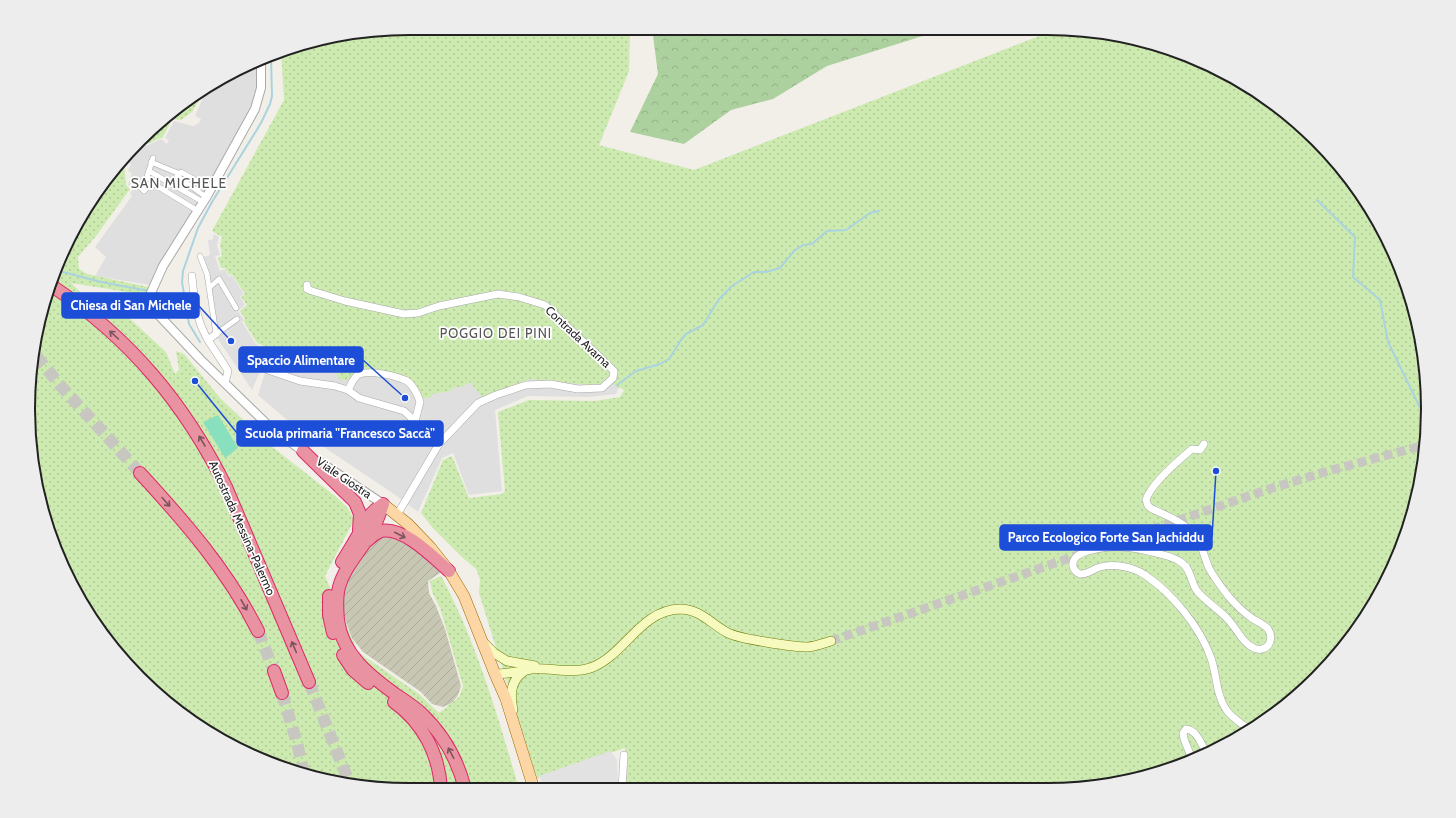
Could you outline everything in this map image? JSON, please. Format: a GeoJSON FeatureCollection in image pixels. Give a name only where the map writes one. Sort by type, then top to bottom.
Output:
{"type":"FeatureCollection","features":[{"type":"Feature","properties":{"kind":"highway","name":"Autostrada Messina-Palermo"},"geometry":{"type":"LineString","coordinates":[[55,288],[113,333],[141,361],[170,394],[192,426],[215,464],[238,514],[309,682]]}},
{"type":"Feature","properties":{"kind":"highway"},"geometry":{"type":"LineString","coordinates":[[303,451],[358,507],[361,519],[362,539]]}},
{"type":"Feature","properties":{"kind":"highway"},"geometry":{"type":"LineString","coordinates":[[140,473],[189,528],[221,569],[258,631]]}},
{"type":"Feature","properties":{"kind":"highway"},"geometry":{"type":"LineString","coordinates":[[383,504],[373,529],[362,539],[339,566],[333,579],[329,599],[329,615],[333,636],[348,664],[363,679],[416,708],[435,728],[454,758],[463,783]]}},
{"type":"Feature","properties":{"kind":"highway"},"geometry":{"type":"LineString","coordinates":[[362,539],[381,531],[397,532],[428,552],[449,570]]}},
{"type":"Feature","properties":{"kind":"highway"},"geometry":{"type":"LineString","coordinates":[[274,671],[282,693]]}},
{"type":"Feature","properties":{"kind":"highway"},"geometry":{"type":"LineString","coordinates":[[384,690],[423,732],[436,758],[441,783]]}},
{"type":"Feature","properties":{"kind":"main road","name":"Viale Giostra"},"geometry":{"type":"LineString","coordinates":[[383,504],[425,541],[449,570],[464,596],[506,699],[532,783]]}},
{"type":"Feature","properties":{"kind":"main road"},"geometry":{"type":"LineString","coordinates":[[483,642],[501,659],[516,664],[573,671],[594,666],[606,658],[650,620],[661,613],[673,610],[686,610],[698,613],[726,631],[744,638],[802,647],[815,646],[831,641]]}},
{"type":"Feature","properties":{"kind":"main road"},"geometry":{"type":"LineString","coordinates":[[495,674],[506,666],[516,664]]}},
{"type":"Feature","properties":{"kind":"main road"},"geometry":{"type":"LineString","coordinates":[[495,674],[530,669],[550,669]]}},
{"type":"Feature","properties":{"kind":"main road"},"geometry":{"type":"LineString","coordinates":[[516,732],[512,705],[512,685],[518,676],[524,671]]}},
{"type":"Feature","properties":{"kind":"main road","name":"Viale Giostra"},"geometry":{"type":"LineString","coordinates":[[495,674],[499,699],[524,783]]}},
{"type":"Feature","properties":{"kind":"street"},"geometry":{"type":"LineString","coordinates":[[211,189],[181,172],[180,174],[152,160],[147,178],[198,211],[211,189],[255,108],[261,88],[262,65]]}},
{"type":"Feature","properties":{"kind":"street"},"geometry":{"type":"LineString","coordinates":[[149,171],[191,195],[204,199]]}},
{"type":"Feature","properties":{"kind":"street"},"geometry":{"type":"LineString","coordinates":[[177,176],[204,199]]}},
{"type":"Feature","properties":{"kind":"street"},"geometry":{"type":"LineString","coordinates":[[141,188],[144,191],[152,182]]}},
{"type":"Feature","properties":{"kind":"street","name":"Viale Giostra"},"geometry":{"type":"LineString","coordinates":[[198,211],[168,255],[154,286],[150,295],[150,302],[154,310],[200,359],[273,430],[383,504]]}},
{"type":"Feature","properties":{"kind":"street"},"geometry":{"type":"LineString","coordinates":[[200,256],[207,274],[216,334]]}},
{"type":"Feature","properties":{"kind":"street"},"geometry":{"type":"LineString","coordinates":[[192,276],[196,309],[201,329],[227,369],[225,383]]}},
{"type":"Feature","properties":{"kind":"street"},"geometry":{"type":"LineString","coordinates":[[209,288],[219,279],[236,308]]}},
{"type":"Feature","properties":{"kind":"street","name":"Contrada Avarna"},"geometry":{"type":"LineString","coordinates":[[308,285],[307,288],[312,291],[345,301],[404,314],[418,313],[439,306],[498,294],[519,297],[545,305],[614,371],[613,378],[602,388],[578,389],[550,384],[526,385],[496,395],[478,403],[439,444]]}},
{"type":"Feature","properties":{"kind":"street"},"geometry":{"type":"LineString","coordinates":[[208,340],[237,319]]}},
{"type":"Feature","properties":{"kind":"street"},"geometry":{"type":"LineString","coordinates":[[268,370],[300,381],[327,384],[348,390],[360,398],[404,411],[439,444],[397,515]]}},
{"type":"Feature","properties":{"kind":"street"},"geometry":{"type":"LineString","coordinates":[[348,390],[355,377],[363,373],[378,373],[406,380],[413,388],[420,402],[415,421]]}},
{"type":"Feature","properties":{"kind":"street"},"geometry":{"type":"LineString","coordinates":[[1204,444],[1200,450],[1192,449],[1150,490],[1146,500],[1148,506],[1152,509],[1180,522],[1196,536],[1208,566],[1219,584],[1246,614],[1260,623],[1269,632],[1271,640],[1268,646],[1264,649],[1256,649],[1245,642],[1225,615],[1198,591],[1184,564],[1174,558],[1141,549],[1118,546],[1104,547],[1078,555],[1073,560],[1073,568],[1076,572],[1083,574],[1111,565],[1136,570],[1145,574],[1170,596],[1183,611],[1205,642],[1224,706],[1232,716],[1245,726]]}},
{"type":"Feature","properties":{"kind":"street"},"geometry":{"type":"LineString","coordinates":[[1190,755],[1184,739],[1183,733],[1186,729],[1189,729],[1195,733],[1204,748]]}},
{"type":"Feature","properties":{"kind":"street"},"geometry":{"type":"LineString","coordinates":[[622,783],[624,755]]}},
{"type":"Feature","properties":{"kind":"shaded area"},"geometry":{"type":"Polygon","coordinates":[[[259,66],[259,82],[252,109],[195,209],[164,256],[150,285],[95,276],[106,257],[95,247],[132,196],[130,194],[133,188],[128,185],[132,173],[128,171],[131,164],[128,162],[145,145],[146,146],[161,139],[167,144],[169,140],[165,138],[174,121],[193,126],[199,123],[201,119],[195,116],[204,96],[222,85],[259,66]]]}},
{"type":"Feature","properties":{"kind":"shaded area"},"geometry":{"type":"Polygon","coordinates":[[[214,234],[219,237],[217,245],[220,255],[215,256],[220,271],[225,269],[229,277],[232,275],[244,294],[240,297],[245,305],[238,311],[244,320],[242,322],[256,344],[269,351],[252,390],[218,339],[209,274],[203,257],[210,255],[208,240],[212,240],[214,234]]]}},
{"type":"Feature","properties":{"kind":"shaded area"},"geometry":{"type":"Polygon","coordinates":[[[300,261],[626,370],[616,394],[588,397],[528,396],[495,410],[502,491],[469,495],[453,453],[442,458],[418,512],[394,494],[300,431],[258,395],[300,261]]]}},
{"type":"Feature","properties":{"kind":"shaded area"},"geometry":{"type":"Polygon","coordinates":[[[391,533],[429,557],[440,573],[428,581],[429,593],[445,629],[461,686],[458,695],[452,703],[443,707],[432,704],[421,692],[363,652],[352,638],[342,611],[345,578],[375,536],[391,533]]]}},
{"type":"Feature","properties":{"kind":"shaded area"},"geometry":{"type":"Polygon","coordinates":[[[610,751],[617,759],[618,783],[542,783],[539,776],[610,751]]]}},
{"type":"Feature","properties":{"kind":"green space"},"geometry":{"type":"Polygon","coordinates":[[[409,35],[630,35],[629,71],[599,145],[694,170],[1042,35],[1096,38],[1120,42],[1190,63],[1234,85],[1275,112],[1294,128],[1328,162],[1358,201],[1371,222],[1393,266],[1414,336],[1418,360],[1421,409],[1418,458],[1414,482],[1393,552],[1371,596],[1344,637],[1328,656],[1294,690],[1275,706],[1234,733],[1190,755],[1144,770],[1096,780],[1047,783],[622,783],[625,748],[537,778],[479,593],[480,579],[476,569],[432,527],[421,513],[443,460],[452,456],[469,498],[502,494],[505,491],[498,412],[529,400],[595,401],[620,397],[624,390],[604,380],[600,384],[590,385],[530,379],[482,397],[470,382],[462,387],[455,387],[450,391],[433,394],[431,397],[422,399],[410,381],[358,373],[347,379],[339,379],[331,355],[318,351],[302,349],[289,350],[280,354],[273,369],[264,367],[271,351],[270,349],[257,343],[244,322],[245,319],[240,311],[247,305],[241,297],[245,294],[232,274],[229,275],[225,268],[221,268],[218,258],[222,256],[220,245],[222,237],[212,231],[284,100],[281,58],[336,42],[360,38],[409,35]]]}},
{"type":"Feature","properties":{"kind":"green space"},"geometry":{"type":"Polygon","coordinates":[[[653,35],[926,35],[827,66],[773,99],[731,110],[684,144],[630,132],[658,74],[653,35]]]}},
{"type":"Feature","properties":{"kind":"green space"},"geometry":{"type":"Polygon","coordinates":[[[199,99],[192,112],[181,120],[173,119],[199,99]]]}},
{"type":"Feature","properties":{"kind":"green space"},"geometry":{"type":"Polygon","coordinates":[[[172,120],[163,137],[147,144],[162,128],[172,120]]]}},
{"type":"Feature","properties":{"kind":"green space"},"geometry":{"type":"Polygon","coordinates":[[[124,166],[126,185],[130,189],[96,236],[78,257],[79,269],[87,274],[148,287],[146,295],[71,283],[90,301],[102,293],[166,352],[175,374],[179,370],[176,351],[184,354],[220,398],[271,446],[348,508],[354,520],[325,576],[358,652],[419,694],[439,713],[459,697],[463,686],[440,608],[432,592],[430,581],[441,576],[454,601],[476,654],[503,734],[517,783],[385,782],[360,780],[312,770],[266,755],[222,733],[181,706],[162,690],[128,656],[98,617],[85,596],[63,552],[48,506],[38,458],[35,409],[36,385],[42,336],[63,266],[85,222],[112,181],[124,166]]]}},
{"type":"Feature","properties":{"kind":"green space"},"geometry":{"type":"Polygon","coordinates":[[[218,415],[238,448],[225,458],[203,422],[218,415]]]}},
{"type":"Feature","properties":{"kind":"waterway"},"geometry":{"type":"LineString","coordinates":[[200,342],[189,324],[182,282],[183,271],[198,228],[212,202],[261,123],[270,104],[272,96],[271,61]]}},
{"type":"Feature","properties":{"kind":"waterway"},"geometry":{"type":"LineString","coordinates":[[1317,200],[1355,237],[1353,277],[1380,300],[1388,342],[1421,410]]}},
{"type":"Feature","properties":{"kind":"waterway"},"geometry":{"type":"LineString","coordinates":[[617,385],[636,371],[660,364],[669,359],[686,334],[703,325],[719,299],[732,286],[754,272],[766,272],[780,268],[794,251],[803,245],[812,244],[827,231],[846,230],[870,213],[879,211]]}},
{"type":"Feature","properties":{"kind":"waterway"},"geometry":{"type":"LineString","coordinates":[[61,272],[101,282],[149,291]]}},
{"type":"Feature","properties":{"kind":"waterway"},"geometry":{"type":"LineString","coordinates":[[154,292],[184,300]]}},
{"type":"Feature","properties":{"kind":"tunnel"},"geometry":{"type":"LineString","coordinates":[[38,359],[60,385],[140,473]]}},
{"type":"Feature","properties":{"kind":"tunnel"},"geometry":{"type":"LineString","coordinates":[[1101,547],[1269,489],[1328,471],[1419,447]]}},
{"type":"Feature","properties":{"kind":"tunnel"},"geometry":{"type":"LineString","coordinates":[[831,641],[1081,554]]}},
{"type":"Feature","properties":{"kind":"tunnel"},"geometry":{"type":"LineString","coordinates":[[258,631],[274,671]]}},
{"type":"Feature","properties":{"kind":"tunnel"},"geometry":{"type":"LineString","coordinates":[[309,682],[347,778]]}},
{"type":"Feature","properties":{"kind":"tunnel"},"geometry":{"type":"LineString","coordinates":[[282,693],[303,767]]}},
{"type":"Feature","properties":{"kind":"place","name":"Chiesa di San Michele"},"geometry":{"type":"Point","coordinates":[231,341]}},
{"type":"Feature","properties":{"kind":"place","name":"Scuola primaria \"Francesco Saccà\""},"geometry":{"type":"Point","coordinates":[195,381]}},
{"type":"Feature","properties":{"kind":"place","name":"Spaccio Alimentare"},"geometry":{"type":"Point","coordinates":[405,398]}},
{"type":"Feature","properties":{"kind":"place","name":"Parco Ecologico Forte San Jachiddu"},"geometry":{"type":"Point","coordinates":[1216,471]}},
{"type":"Feature","properties":{"kind":"district","name":"SAN MICHELE"},"geometry":{"type":"Point","coordinates":[179,183]}},
{"type":"Feature","properties":{"kind":"district","name":"POGGIO DEI PINI"},"geometry":{"type":"Point","coordinates":[496,333]}}]}
